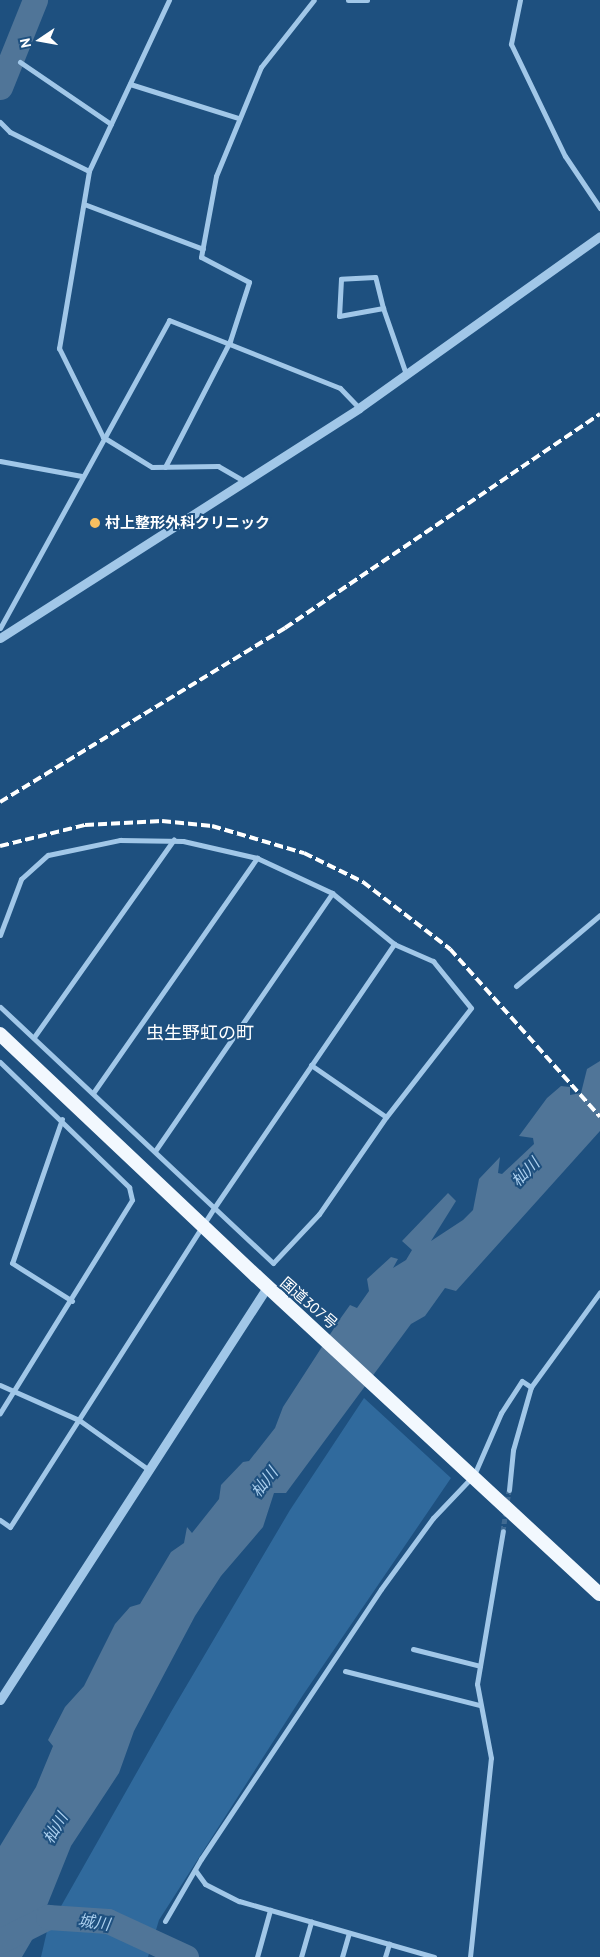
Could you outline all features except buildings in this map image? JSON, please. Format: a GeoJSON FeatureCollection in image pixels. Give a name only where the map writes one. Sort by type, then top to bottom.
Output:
{"type":"FeatureCollection","features":[{"type":"Feature","properties":{"kind":"highway","name":"国道307号"},"geometry":{"type":"LineString","coordinates":[[0,1034],[267,1288],[285,1302],[474,1475],[600,1594]]}},
{"type":"Feature","properties":{"kind":"street"},"geometry":{"type":"LineString","coordinates":[[169,0],[89,171],[59,348],[103,437],[152,467],[218,466],[244,481]]}},
{"type":"Feature","properties":{"kind":"street"},"geometry":{"type":"LineString","coordinates":[[165,467],[230,341],[249,282],[201,257],[216,176],[238,118],[261,67],[314,0]]}},
{"type":"Feature","properties":{"kind":"street"},"geometry":{"type":"LineString","coordinates":[[348,0],[367,0]]}},
{"type":"Feature","properties":{"kind":"street"},"geometry":{"type":"LineString","coordinates":[[520,0],[511,44],[565,156],[600,208]]}},
{"type":"Feature","properties":{"kind":"street"},"geometry":{"type":"LineString","coordinates":[[20,62],[111,124]]}},
{"type":"Feature","properties":{"kind":"street"},"geometry":{"type":"LineString","coordinates":[[130,84],[238,118]]}},
{"type":"Feature","properties":{"kind":"street"},"geometry":{"type":"LineString","coordinates":[[1,125],[89,171]]}},
{"type":"Feature","properties":{"kind":"street"},"geometry":{"type":"LineString","coordinates":[[84,204],[203,249]]}},
{"type":"Feature","properties":{"kind":"street"},"geometry":{"type":"LineString","coordinates":[[0,638],[358,408],[600,236]]}},
{"type":"Feature","properties":{"kind":"street"},"geometry":{"type":"LineString","coordinates":[[383,308],[339,316],[341,279],[375,277],[383,308],[407,375]]}},
{"type":"Feature","properties":{"kind":"street"},"geometry":{"type":"LineString","coordinates":[[0,628],[103,437],[169,320],[230,341],[340,388],[358,408]]}},
{"type":"Feature","properties":{"kind":"street"},"geometry":{"type":"LineString","coordinates":[[0,461],[82,476]]}},
{"type":"Feature","properties":{"kind":"street"},"geometry":{"type":"LineString","coordinates":[[0,935],[21,879],[48,855],[120,840],[174,840],[257,858],[332,893],[394,944],[434,961],[471,1008],[386,1117],[319,1214],[273,1263],[0,1007]]}},
{"type":"Feature","properties":{"kind":"street"},"geometry":{"type":"LineString","coordinates":[[34,1037],[174,840]]}},
{"type":"Feature","properties":{"kind":"street"},"geometry":{"type":"LineString","coordinates":[[93,1093],[257,858]]}},
{"type":"Feature","properties":{"kind":"street"},"geometry":{"type":"LineString","coordinates":[[155,1151],[332,893]]}},
{"type":"Feature","properties":{"kind":"street"},"geometry":{"type":"LineString","coordinates":[[516,986],[600,915]]}},
{"type":"Feature","properties":{"kind":"street"},"geometry":{"type":"LineString","coordinates":[[0,1520],[10,1526],[214,1208],[394,944]]}},
{"type":"Feature","properties":{"kind":"street"},"geometry":{"type":"LineString","coordinates":[[0,1062],[62,1119],[129,1187],[132,1200],[72,1301],[0,1413]]}},
{"type":"Feature","properties":{"kind":"street"},"geometry":{"type":"LineString","coordinates":[[311,1065],[386,1117]]}},
{"type":"Feature","properties":{"kind":"street"},"geometry":{"type":"LineString","coordinates":[[62,1119],[12,1263],[72,1301]]}},
{"type":"Feature","properties":{"kind":"street"},"geometry":{"type":"LineString","coordinates":[[0,1700],[267,1288]]}},
{"type":"Feature","properties":{"kind":"street"},"geometry":{"type":"LineString","coordinates":[[509,1490],[515,1441],[531,1387],[600,1292]]}},
{"type":"Feature","properties":{"kind":"street"},"geometry":{"type":"LineString","coordinates":[[166,1922],[195,1870],[381,1589],[433,1518],[474,1475],[501,1413],[522,1381],[531,1387]]}},
{"type":"Feature","properties":{"kind":"street"},"geometry":{"type":"LineString","coordinates":[[0,1385],[79,1420],[149,1471]]}},
{"type":"Feature","properties":{"kind":"street"},"geometry":{"type":"LineString","coordinates":[[470,1957],[491,1758],[479,1705],[480,1666],[503,1531]]}},
{"type":"Feature","properties":{"kind":"street"},"geometry":{"type":"LineString","coordinates":[[413,1649],[480,1666]]}},
{"type":"Feature","properties":{"kind":"street"},"geometry":{"type":"LineString","coordinates":[[345,1672],[479,1705]]}},
{"type":"Feature","properties":{"kind":"street"},"geometry":{"type":"LineString","coordinates":[[195,1870],[205,1884],[224,1895],[434,1957]]}},
{"type":"Feature","properties":{"kind":"street"},"geometry":{"type":"LineString","coordinates":[[257,1957],[270,1910]]}},
{"type":"Feature","properties":{"kind":"street"},"geometry":{"type":"LineString","coordinates":[[301,1957],[310,1921]]}},
{"type":"Feature","properties":{"kind":"street"},"geometry":{"type":"LineString","coordinates":[[342,1957],[349,1933]]}},
{"type":"Feature","properties":{"kind":"street"},"geometry":{"type":"LineString","coordinates":[[385,1957],[389,1944]]}},
{"type":"Feature","properties":{"kind":"shaded area"},"geometry":{"type":"Polygon","coordinates":[[[364,1398],[451,1478],[303,1695],[159,1920],[148,1957],[41,1957],[47,1931],[171,1712],[290,1510],[364,1398]]]}},
{"type":"Feature","properties":{"kind":"water","name":"杣川"},"geometry":{"type":"Polygon","coordinates":[[[600,1061],[600,1131],[456,1291],[445,1288],[425,1316],[411,1324],[286,1493],[274,1493],[263,1527],[221,1576],[195,1616],[134,1731],[119,1773],[71,1846],[36,1933],[22,1957],[0,1957],[0,1846],[36,1787],[53,1746],[48,1740],[65,1707],[84,1686],[115,1624],[130,1607],[140,1604],[171,1552],[184,1543],[187,1527],[192,1533],[219,1499],[221,1485],[243,1462],[249,1461],[275,1428],[283,1407],[340,1319],[350,1305],[357,1308],[369,1291],[367,1279],[391,1257],[398,1259],[393,1268],[406,1260],[412,1250],[402,1241],[448,1193],[456,1201],[431,1241],[463,1220],[473,1210],[479,1179],[500,1157],[498,1173],[502,1174],[534,1144],[533,1138],[519,1136],[547,1098],[561,1086],[570,1087],[570,1095],[581,1093],[587,1069],[600,1061]]]}},
{"type":"Feature","properties":{"kind":"waterway"},"geometry":{"type":"LineString","coordinates":[[0,87],[35,0]]}},
{"type":"Feature","properties":{"kind":"waterway","name":"城川"},"geometry":{"type":"LineString","coordinates":[[0,1941],[48,1917],[108,1921],[186,1957]]}},
{"type":"Feature","properties":{"kind":"tunnel"},"geometry":{"type":"LineString","coordinates":[[503,1531],[509,1490]]}},
{"type":"Feature","properties":{"kind":"railway"},"geometry":{"type":"LineString","coordinates":[[0,802],[285,628],[600,414]]}},
{"type":"Feature","properties":{"kind":"railway"},"geometry":{"type":"LineString","coordinates":[[0,846],[85,825],[162,821],[212,826],[304,853],[363,882],[450,949],[600,1117]]}},
{"type":"Feature","properties":{"kind":"place","name":"村上整形外科クリニック"},"geometry":{"type":"Point","coordinates":[95,523]}},
{"type":"Feature","properties":{"kind":"district","name":"虫生野虹の町"},"geometry":{"type":"Point","coordinates":[200,1033]}}]}
